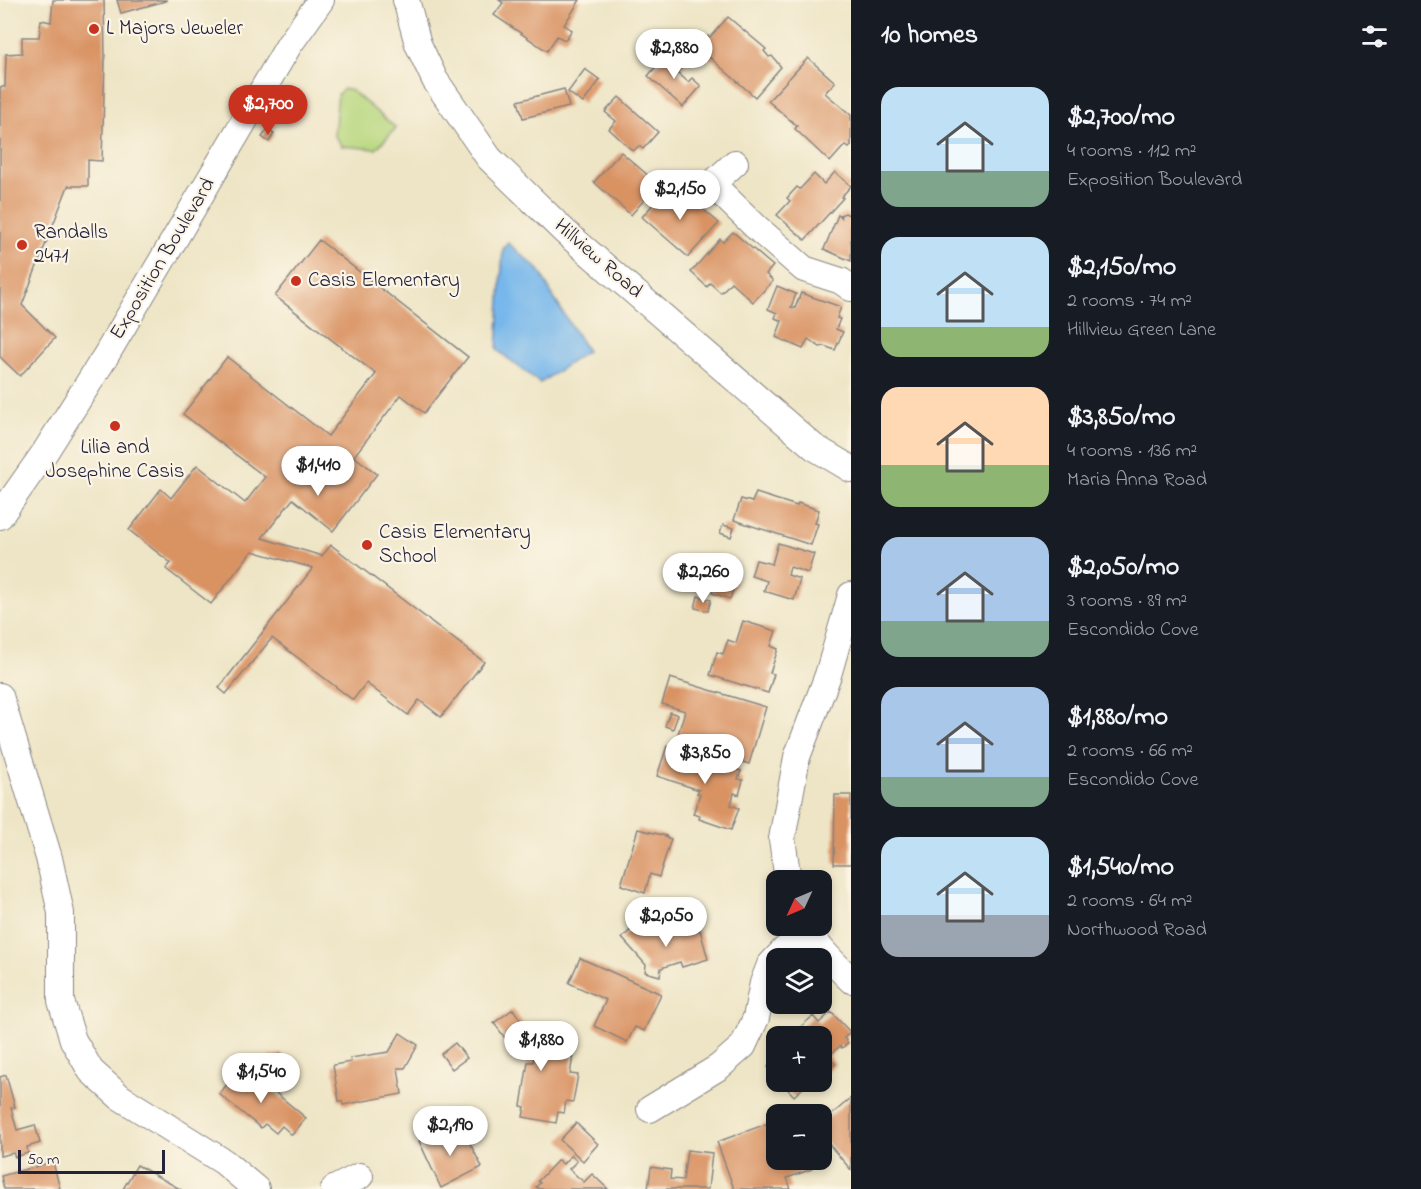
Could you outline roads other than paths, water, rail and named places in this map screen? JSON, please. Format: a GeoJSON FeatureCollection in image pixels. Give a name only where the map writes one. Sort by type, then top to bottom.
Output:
{"type":"FeatureCollection","features":[{"type":"Feature","properties":{"kind":"street","name":"Exposition Boulevard"},"geometry":{"type":"LineString","coordinates":[[0,516],[105,357],[289,45],[321,0]]}},
{"type":"Feature","properties":{"kind":"street","name":"Hillview Road"},"geometry":{"type":"LineString","coordinates":[[406,0],[418,44],[435,80],[489,158],[566,232],[814,447],[851,470]]}},
{"type":"Feature","properties":{"kind":"street"},"geometry":{"type":"LineString","coordinates":[[735,163],[712,184],[804,270],[841,281],[851,288]]}},
{"type":"Feature","properties":{"kind":"street"},"geometry":{"type":"LineString","coordinates":[[787,870],[782,839],[797,757],[828,675],[851,595]]}},
{"type":"Feature","properties":{"kind":"street"},"geometry":{"type":"LineString","coordinates":[[0,696],[49,858],[61,913],[61,1001],[73,1040],[91,1071],[120,1097],[224,1162],[256,1189]]}},
{"type":"Feature","properties":{"kind":"street"},"geometry":{"type":"LineString","coordinates":[[650,1109],[719,1067],[743,1046],[756,1018],[763,983],[770,965],[801,936]]}},
{"type":"Feature","properties":{"kind":"street"},"geometry":{"type":"LineString","coordinates":[[813,936],[851,980]]}},
{"type":"Feature","properties":{"kind":"street"},"geometry":{"type":"LineString","coordinates":[[334,1189],[360,1176]]}},
{"type":"Feature","properties":{"kind":"water"},"geometry":{"type":"Polygon","coordinates":[[[508,243],[539,270],[587,351],[540,383],[497,350],[503,249],[508,243]]]}},
{"type":"Feature","properties":{"kind":"place","name":"L Majors Jeweler"},"geometry":{"type":"Point","coordinates":[94,29]}},
{"type":"Feature","properties":{"kind":"place","name":"Randalls 2471"},"geometry":{"type":"Point","coordinates":[22,245]}},
{"type":"Feature","properties":{"kind":"place","name":"Casis Elementary"},"geometry":{"type":"Point","coordinates":[296,281]}},
{"type":"Feature","properties":{"kind":"place","name":"Lilia and Josephine Casis"},"geometry":{"type":"Point","coordinates":[115,426]}},
{"type":"Feature","properties":{"kind":"place","name":"Casis Elementary School"},"geometry":{"type":"Point","coordinates":[367,545]}}]}
